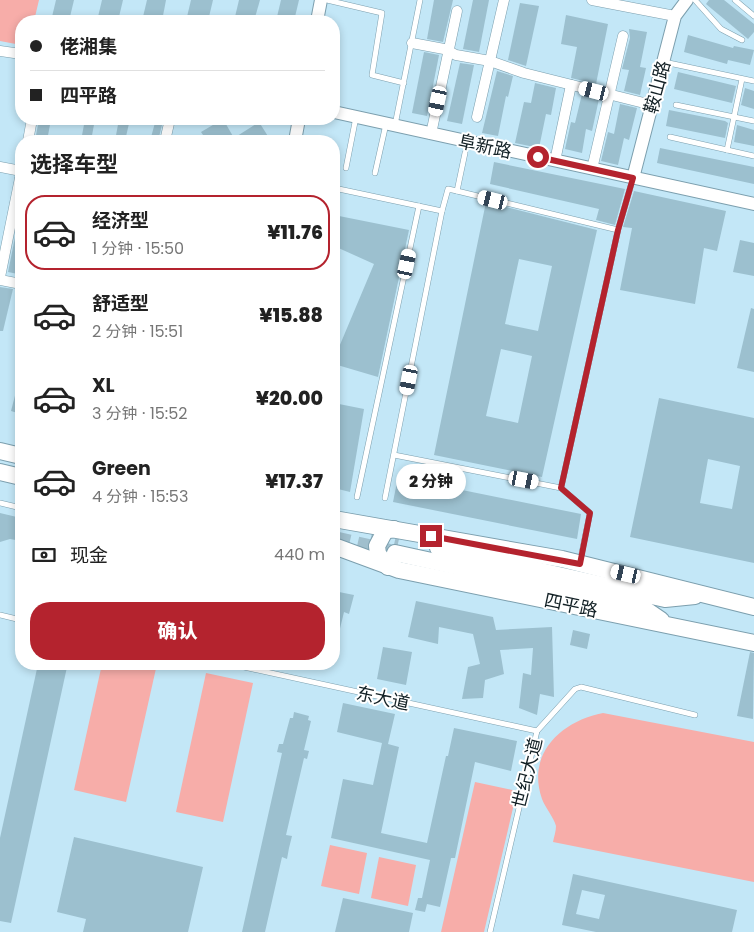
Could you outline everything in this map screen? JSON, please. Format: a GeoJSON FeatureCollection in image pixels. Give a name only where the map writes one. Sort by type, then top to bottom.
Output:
{"type":"FeatureCollection","features":[{"type":"Feature","properties":{"kind":"main road"},"geometry":{"type":"LineString","coordinates":[[0,451],[15,455]]}},
{"type":"Feature","properties":{"kind":"main road"},"geometry":{"type":"LineString","coordinates":[[0,472],[15,476]]}},
{"type":"Feature","properties":{"kind":"main road"},"geometry":{"type":"LineString","coordinates":[[340,522],[394,547],[642,607],[669,625],[754,643]]}},
{"type":"Feature","properties":{"kind":"main road"},"geometry":{"type":"LineString","coordinates":[[340,546],[394,547],[580,564],[754,607]]}},
{"type":"Feature","properties":{"kind":"main road"},"geometry":{"type":"LineString","coordinates":[[394,547],[665,599],[705,595]]}},
{"type":"Feature","properties":{"kind":"street"},"geometry":{"type":"LineString","coordinates":[[318,15],[321,0]]}},
{"type":"Feature","properties":{"kind":"street"},"geometry":{"type":"LineString","coordinates":[[477,117],[504,0]]}},
{"type":"Feature","properties":{"kind":"street"},"geometry":{"type":"LineString","coordinates":[[592,0],[676,16]]}},
{"type":"Feature","properties":{"kind":"street","name":"鞍山路"},"geometry":{"type":"LineString","coordinates":[[633,178],[676,16],[688,0]]}},
{"type":"Feature","properties":{"kind":"street"},"geometry":{"type":"LineString","coordinates":[[431,134],[457,11]]}},
{"type":"Feature","properties":{"kind":"street"},"geometry":{"type":"LineString","coordinates":[[592,169],[623,36]]}},
{"type":"Feature","properties":{"kind":"street"},"geometry":{"type":"LineString","coordinates":[[412,43],[448,51],[456,55],[490,61],[570,85],[652,105]]}},
{"type":"Feature","properties":{"kind":"street"},"geometry":{"type":"LineString","coordinates":[[0,51],[15,53]]}},
{"type":"Feature","properties":{"kind":"street"},"geometry":{"type":"LineString","coordinates":[[555,161],[570,85]]}},
{"type":"Feature","properties":{"kind":"street","name":"阜新路"},"geometry":{"type":"LineString","coordinates":[[340,113],[754,204]]}},
{"type":"Feature","properties":{"kind":"street"},"geometry":{"type":"LineString","coordinates":[[0,166],[15,170]]}},
{"type":"Feature","properties":{"kind":"street"},"geometry":{"type":"LineString","coordinates":[[15,202],[0,278],[15,282]]}},
{"type":"Feature","properties":{"kind":"lane"},"geometry":{"type":"LineString","coordinates":[[327,0],[382,12],[372,75],[404,82]]}},
{"type":"Feature","properties":{"kind":"lane"},"geometry":{"type":"LineString","coordinates":[[375,174],[404,82],[420,0]]}},
{"type":"Feature","properties":{"kind":"lane"},"geometry":{"type":"LineString","coordinates":[[694,0],[721,29],[742,40]]}},
{"type":"Feature","properties":{"kind":"lane"},"geometry":{"type":"LineString","coordinates":[[735,0],[754,16]]}},
{"type":"Feature","properties":{"kind":"lane"},"geometry":{"type":"LineString","coordinates":[[664,62],[754,81]]}},
{"type":"Feature","properties":{"kind":"lane"},"geometry":{"type":"LineString","coordinates":[[727,150],[742,79]]}},
{"type":"Feature","properties":{"kind":"lane"},"geometry":{"type":"LineString","coordinates":[[676,105],[754,121]]}},
{"type":"Feature","properties":{"kind":"lane"},"geometry":{"type":"LineString","coordinates":[[346,168],[356,117]]}},
{"type":"Feature","properties":{"kind":"lane"},"geometry":{"type":"LineString","coordinates":[[670,137],[754,156]]}},
{"type":"Feature","properties":{"kind":"lane"},"geometry":{"type":"LineString","coordinates":[[457,192],[465,153]]}},
{"type":"Feature","properties":{"kind":"lane"},"geometry":{"type":"LineString","coordinates":[[561,488],[618,230],[633,178]]}},
{"type":"Feature","properties":{"kind":"lane"},"geometry":{"type":"LineString","coordinates":[[340,189],[442,211]]}},
{"type":"Feature","properties":{"kind":"lane"},"geometry":{"type":"LineString","coordinates":[[385,498],[448,189],[618,230]]}},
{"type":"Feature","properties":{"kind":"lane"},"geometry":{"type":"LineString","coordinates":[[358,497],[419,206]]}},
{"type":"Feature","properties":{"kind":"lane"},"geometry":{"type":"LineString","coordinates":[[394,455],[561,488],[590,513],[580,564]]}},
{"type":"Feature","properties":{"kind":"lane"},"geometry":{"type":"LineString","coordinates":[[0,503],[15,507]]}},
{"type":"Feature","properties":{"kind":"lane"},"geometry":{"type":"LineString","coordinates":[[0,615],[15,619]]}},
{"type":"Feature","properties":{"kind":"lane","name":"东大道"},"geometry":{"type":"LineString","coordinates":[[257,670],[537,731]]}},
{"type":"Feature","properties":{"kind":"lane","name":"世纪大道"},"geometry":{"type":"LineString","coordinates":[[490,932],[537,731],[575,688],[581,687],[695,714]]}},
{"type":"Feature","properties":{"kind":"shaded area"},"geometry":{"type":"Polygon","coordinates":[[[0,0],[39,0],[35,15],[15,15],[15,44],[0,41],[0,0]]]}},
{"type":"Feature","properties":{"kind":"shaded area"},"geometry":{"type":"Polygon","coordinates":[[[101,670],[156,670],[126,802],[74,790],[101,670]]]}},
{"type":"Feature","properties":{"kind":"shaded area"},"geometry":{"type":"Polygon","coordinates":[[[206,673],[253,683],[223,822],[176,812],[206,673]]]}},
{"type":"Feature","properties":{"kind":"shaded area"},"geometry":{"type":"Polygon","coordinates":[[[603,713],[754,742],[754,882],[553,842],[556,826],[542,799],[538,782],[539,767],[543,754],[561,732],[574,723],[603,713]]]}},
{"type":"Feature","properties":{"kind":"shaded area"},"geometry":{"type":"Polygon","coordinates":[[[475,782],[517,791],[484,932],[441,932],[475,782]]]}},
{"type":"Feature","properties":{"kind":"shaded area"},"geometry":{"type":"Polygon","coordinates":[[[330,845],[367,853],[359,894],[321,886],[330,845]]]}},
{"type":"Feature","properties":{"kind":"shaded area"},"geometry":{"type":"Polygon","coordinates":[[[379,857],[416,865],[408,906],[371,898],[379,857]]]}},
{"type":"Feature","properties":{"kind":"building"},"geometry":{"type":"Polygon","coordinates":[[[56,0],[74,0],[70,15],[52,15],[56,0]]]}},
{"type":"Feature","properties":{"kind":"building"},"geometry":{"type":"Polygon","coordinates":[[[102,0],[123,0],[119,15],[98,15],[102,0]]]}},
{"type":"Feature","properties":{"kind":"building"},"geometry":{"type":"Polygon","coordinates":[[[147,0],[166,0],[163,15],[143,15],[147,0]]]}},
{"type":"Feature","properties":{"kind":"building"},"geometry":{"type":"Polygon","coordinates":[[[191,0],[213,0],[209,15],[187,15],[191,0]]]}},
{"type":"Feature","properties":{"kind":"building"},"geometry":{"type":"Polygon","coordinates":[[[239,0],[260,0],[256,15],[235,15],[239,0]]]}},
{"type":"Feature","properties":{"kind":"building"},"geometry":{"type":"Polygon","coordinates":[[[281,0],[299,0],[295,15],[277,15],[281,0]]]}},
{"type":"Feature","properties":{"kind":"building"},"geometry":{"type":"Polygon","coordinates":[[[434,0],[453,0],[443,42],[427,39],[434,0]]]}},
{"type":"Feature","properties":{"kind":"building"},"geometry":{"type":"Polygon","coordinates":[[[473,0],[489,0],[479,52],[463,49],[473,0]]]}},
{"type":"Feature","properties":{"kind":"building"},"geometry":{"type":"Polygon","coordinates":[[[709,0],[724,0],[754,24],[754,32],[748,39],[706,4],[709,0]]]}},
{"type":"Feature","properties":{"kind":"building"},"geometry":{"type":"Polygon","coordinates":[[[520,3],[539,6],[526,66],[508,60],[520,3]]]}},
{"type":"Feature","properties":{"kind":"building"},"geometry":{"type":"Polygon","coordinates":[[[566,15],[608,24],[596,84],[571,78],[577,47],[561,44],[566,15]]]}},
{"type":"Feature","properties":{"kind":"building"},"geometry":{"type":"Polygon","coordinates":[[[629,29],[647,32],[640,67],[646,68],[640,95],[624,91],[629,70],[622,69],[630,38],[629,29]]]}},
{"type":"Feature","properties":{"kind":"building"},"geometry":{"type":"Polygon","coordinates":[[[688,35],[733,48],[734,46],[754,50],[750,65],[728,60],[727,64],[684,52],[688,35]]]}},
{"type":"Feature","properties":{"kind":"building"},"geometry":{"type":"Polygon","coordinates":[[[424,52],[439,55],[427,116],[412,113],[424,52]]]}},
{"type":"Feature","properties":{"kind":"building"},"geometry":{"type":"Polygon","coordinates":[[[460,63],[474,65],[462,124],[447,121],[460,63]]]}},
{"type":"Feature","properties":{"kind":"building"},"geometry":{"type":"Polygon","coordinates":[[[497,71],[513,76],[508,97],[506,96],[498,136],[482,133],[497,71]]]}},
{"type":"Feature","properties":{"kind":"building"},"geometry":{"type":"Polygon","coordinates":[[[678,72],[736,86],[732,103],[674,89],[678,72]]]}},
{"type":"Feature","properties":{"kind":"building"},"geometry":{"type":"Polygon","coordinates":[[[535,83],[556,88],[551,115],[546,114],[539,148],[515,143],[524,102],[531,103],[535,83]]]}},
{"type":"Feature","properties":{"kind":"building"},"geometry":{"type":"Polygon","coordinates":[[[745,88],[754,91],[754,109],[741,105],[745,88]]]}},
{"type":"Feature","properties":{"kind":"building"},"geometry":{"type":"Polygon","coordinates":[[[582,94],[599,99],[592,131],[586,129],[582,153],[565,149],[571,122],[575,123],[582,94]]]}},
{"type":"Feature","properties":{"kind":"building"},"geometry":{"type":"Polygon","coordinates":[[[620,104],[637,108],[629,140],[624,138],[618,165],[601,161],[608,132],[614,134],[620,104]]]}},
{"type":"Feature","properties":{"kind":"building"},"geometry":{"type":"Polygon","coordinates":[[[669,110],[725,121],[728,123],[725,138],[666,126],[669,110]]]}},
{"type":"Feature","properties":{"kind":"building"},"geometry":{"type":"Polygon","coordinates":[[[38,125],[50,125],[48,135],[36,135],[38,125]]]}},
{"type":"Feature","properties":{"kind":"building"},"geometry":{"type":"Polygon","coordinates":[[[84,125],[94,125],[92,135],[82,135],[84,125]]]}},
{"type":"Feature","properties":{"kind":"building"},"geometry":{"type":"Polygon","coordinates":[[[118,125],[129,125],[126,135],[116,135],[118,125]]]}},
{"type":"Feature","properties":{"kind":"building"},"geometry":{"type":"Polygon","coordinates":[[[154,125],[162,125],[160,135],[152,135],[154,125]]]}},
{"type":"Feature","properties":{"kind":"building"},"geometry":{"type":"Polygon","coordinates":[[[213,125],[226,125],[232,135],[203,135],[201,132],[213,125]]]}},
{"type":"Feature","properties":{"kind":"building"},"geometry":{"type":"Polygon","coordinates":[[[254,125],[261,125],[267,135],[239,135],[254,125]]]}},
{"type":"Feature","properties":{"kind":"building"},"geometry":{"type":"Polygon","coordinates":[[[737,125],[754,130],[754,146],[734,142],[737,125]]]}},
{"type":"Feature","properties":{"kind":"building"},"geometry":{"type":"Polygon","coordinates":[[[660,148],[754,167],[754,184],[657,163],[660,148]]]}},
{"type":"Feature","properties":{"kind":"building"},"geometry":{"type":"Polygon","coordinates":[[[494,162],[625,189],[615,225],[596,220],[599,209],[490,184],[494,162]]]}},
{"type":"Feature","properties":{"kind":"building"},"geometry":{"type":"Polygon","coordinates":[[[634,191],[726,211],[717,251],[704,248],[695,304],[620,290],[632,228],[623,227],[634,191]]]}},
{"type":"Feature","properties":{"kind":"building"},"geometry":{"type":"Polygon","coordinates":[[[486,202],[597,230],[542,477],[434,455],[486,202]],[[519,259],[505,324],[538,331],[552,266],[519,259]],[[501,349],[486,416],[518,423],[532,356],[501,349]]]}},
{"type":"Feature","properties":{"kind":"building"},"geometry":{"type":"Polygon","coordinates":[[[340,216],[409,230],[378,377],[340,366],[340,345],[374,264],[340,249],[340,216]]]}},
{"type":"Feature","properties":{"kind":"building"},"geometry":{"type":"Polygon","coordinates":[[[15,238],[15,273],[8,272],[15,238]]]}},
{"type":"Feature","properties":{"kind":"building"},"geometry":{"type":"Polygon","coordinates":[[[740,240],[754,243],[754,276],[733,272],[740,240]]]}},
{"type":"Feature","properties":{"kind":"building"},"geometry":{"type":"Polygon","coordinates":[[[0,287],[13,289],[3,331],[0,331],[0,287]]]}},
{"type":"Feature","properties":{"kind":"building"},"geometry":{"type":"Polygon","coordinates":[[[751,308],[754,309],[754,372],[737,368],[751,308]]]}},
{"type":"Feature","properties":{"kind":"building"},"geometry":{"type":"Polygon","coordinates":[[[15,396],[15,412],[11,411],[15,396]]]}},
{"type":"Feature","properties":{"kind":"building"},"geometry":{"type":"Polygon","coordinates":[[[659,398],[754,418],[754,563],[630,537],[659,398]],[[708,459],[700,503],[732,509],[740,466],[708,459]]]}},
{"type":"Feature","properties":{"kind":"building"},"geometry":{"type":"Polygon","coordinates":[[[340,404],[364,409],[350,492],[340,490],[340,404]]]}},
{"type":"Feature","properties":{"kind":"building"},"geometry":{"type":"Polygon","coordinates":[[[398,477],[581,514],[577,539],[393,502],[398,477]]]}},
{"type":"Feature","properties":{"kind":"building"},"geometry":{"type":"Polygon","coordinates":[[[0,513],[15,517],[15,540],[10,539],[0,542],[0,513]]]}},
{"type":"Feature","properties":{"kind":"building"},"geometry":{"type":"Polygon","coordinates":[[[340,592],[354,595],[349,614],[344,612],[340,629],[340,592]]]}},
{"type":"Feature","properties":{"kind":"building"},"geometry":{"type":"Polygon","coordinates":[[[416,601],[493,617],[496,630],[552,627],[554,697],[540,694],[537,715],[519,708],[523,673],[531,675],[533,648],[500,650],[504,674],[485,680],[483,698],[462,699],[468,667],[480,664],[473,634],[439,627],[438,644],[408,637],[416,601]]]}},
{"type":"Feature","properties":{"kind":"building"},"geometry":{"type":"Polygon","coordinates":[[[573,630],[590,634],[587,649],[570,645],[573,630]]]}},
{"type":"Feature","properties":{"kind":"building"},"geometry":{"type":"Polygon","coordinates":[[[383,647],[412,652],[406,685],[377,679],[383,647]]]}},
{"type":"Feature","properties":{"kind":"building"},"geometry":{"type":"Polygon","coordinates":[[[750,652],[754,653],[753,719],[737,716],[750,652]]]}},
{"type":"Feature","properties":{"kind":"building"},"geometry":{"type":"Polygon","coordinates":[[[37,670],[66,670],[11,923],[0,921],[0,838],[37,670]]]}},
{"type":"Feature","properties":{"kind":"building"},"geometry":{"type":"Polygon","coordinates":[[[343,703],[395,714],[388,744],[399,747],[381,833],[427,843],[454,728],[517,741],[511,771],[475,762],[455,858],[451,858],[440,907],[427,904],[425,912],[415,910],[418,898],[422,898],[430,860],[331,838],[343,779],[373,785],[382,743],[337,732],[343,703]]]}},
{"type":"Feature","properties":{"kind":"building"},"geometry":{"type":"Polygon","coordinates":[[[294,712],[309,716],[308,720],[311,721],[304,750],[309,751],[307,759],[304,758],[286,835],[292,836],[287,859],[282,857],[265,932],[242,932],[282,753],[277,752],[279,744],[283,744],[290,718],[293,718],[294,712]]]}},
{"type":"Feature","properties":{"kind":"building"},"geometry":{"type":"Polygon","coordinates":[[[74,837],[203,867],[188,932],[83,932],[86,919],[57,912],[74,837]]]}},
{"type":"Feature","properties":{"kind":"building"},"geometry":{"type":"Polygon","coordinates":[[[573,874],[737,910],[732,932],[596,932],[562,925],[573,874]],[[582,890],[576,914],[599,919],[605,895],[582,890]]]}},
{"type":"Feature","properties":{"kind":"building"},"geometry":{"type":"Polygon","coordinates":[[[343,898],[413,913],[409,932],[335,932],[343,898]]]}},
{"type":"Feature","properties":{"kind":"tunnel"},"geometry":{"type":"LineString","coordinates":[[372,533],[399,539]]}},
{"type":"Feature","properties":{"kind":"tunnel"},"geometry":{"type":"LineString","coordinates":[[340,540],[390,552]]}},
{"type":"Feature","properties":{"kind":"route"},"geometry":{"type":"LineString","coordinates":[[431,536],[562,559],[580,564],[590,513],[561,488],[618,230],[633,178],[538,157]]}}]}
